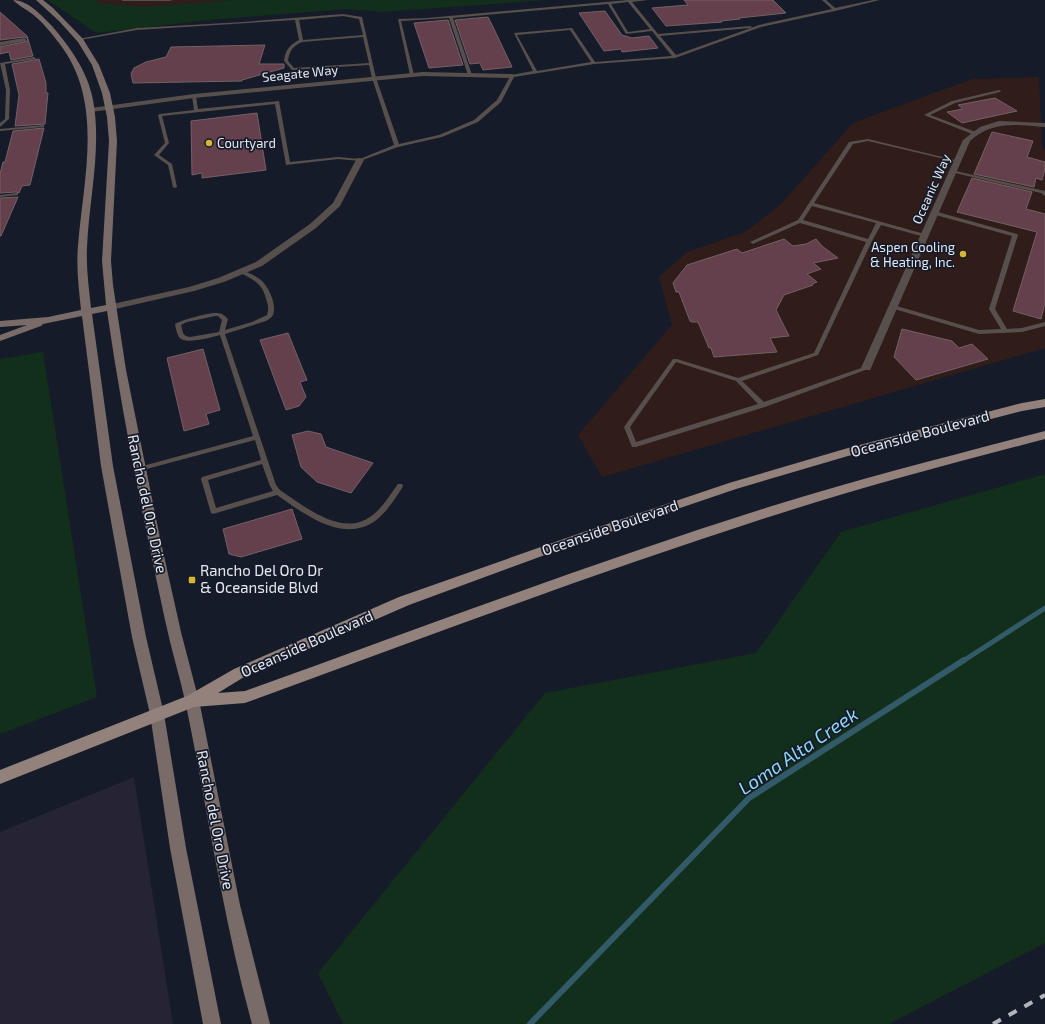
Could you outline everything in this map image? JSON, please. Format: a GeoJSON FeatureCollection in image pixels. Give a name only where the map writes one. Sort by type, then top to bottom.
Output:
{"type":"FeatureCollection","features":[{"type":"Feature","properties":{"kind":"main road","name":"Rancho del Oro Drive"},"geometry":{"type":"LineString","coordinates":[[16,0],[40,17],[63,43],[80,72],[89,99],[92,139],[82,248],[82,272],[86,312],[107,466],[139,637],[157,714],[178,848],[212,1024]]}},
{"type":"Feature","properties":{"kind":"main road","name":"Rancho del Oro Drive"},"geometry":{"type":"LineString","coordinates":[[39,0],[56,13],[80,39],[98,69],[110,107],[113,136],[105,254],[111,307],[139,469],[172,625],[192,701],[218,841],[250,987],[261,1024]]}},
{"type":"Feature","properties":{"kind":"main road"},"geometry":{"type":"LineString","coordinates":[[0,324],[48,320],[111,307]]}},
{"type":"Feature","properties":{"kind":"main road"},"geometry":{"type":"LineString","coordinates":[[0,338],[48,320]]}},
{"type":"Feature","properties":{"kind":"main road","name":"Oceanside Boulevard"},"geometry":{"type":"LineString","coordinates":[[0,777],[192,701],[239,673],[404,601],[579,538],[733,486],[841,454],[1014,409],[1045,403]]}},
{"type":"Feature","properties":{"kind":"main road","name":"Oceanside Boulevard"},"geometry":{"type":"LineString","coordinates":[[192,701],[245,697],[604,568],[770,512],[889,476],[1045,435]]}},
{"type":"Feature","properties":{"kind":"street"},"geometry":{"type":"LineString","coordinates":[[0,44],[24,40]]}},
{"type":"Feature","properties":{"kind":"street","name":"Seagate Way"},"geometry":{"type":"LineString","coordinates":[[91,110],[194,96],[374,78],[412,75],[512,76]]}},
{"type":"Feature","properties":{"kind":"street"},"geometry":{"type":"LineString","coordinates":[[974,133],[985,126],[1006,124],[1045,125]]}},
{"type":"Feature","properties":{"kind":"street","name":"Oceanic Way"},"geometry":{"type":"LineString","coordinates":[[866,368],[957,161],[967,140],[974,133]]}},
{"type":"Feature","properties":{"kind":"street"},"geometry":{"type":"LineString","coordinates":[[111,307],[191,289],[242,272],[259,264],[313,226],[337,204],[360,160]]}},
{"type":"Feature","properties":{"kind":"lane"},"geometry":{"type":"LineString","coordinates":[[124,0],[170,0]]}},
{"type":"Feature","properties":{"kind":"lane"},"geometry":{"type":"LineString","coordinates":[[412,75],[399,20],[451,17],[646,0]]}},
{"type":"Feature","properties":{"kind":"lane"},"geometry":{"type":"LineString","coordinates":[[824,0],[835,10]]}},
{"type":"Feature","properties":{"kind":"lane"},"geometry":{"type":"LineString","coordinates":[[657,35],[760,26],[878,0]]}},
{"type":"Feature","properties":{"kind":"lane"},"geometry":{"type":"LineString","coordinates":[[629,2],[675,58]]}},
{"type":"Feature","properties":{"kind":"lane"},"geometry":{"type":"LineString","coordinates":[[609,3],[627,33],[653,30]]}},
{"type":"Feature","properties":{"kind":"lane"},"geometry":{"type":"LineString","coordinates":[[80,39],[137,29],[343,15],[361,18],[374,78],[397,146]]}},
{"type":"Feature","properties":{"kind":"lane"},"geometry":{"type":"LineString","coordinates":[[451,17],[470,75]]}},
{"type":"Feature","properties":{"kind":"lane"},"geometry":{"type":"LineString","coordinates":[[296,19],[301,41]]}},
{"type":"Feature","properties":{"kind":"lane"},"geometry":{"type":"LineString","coordinates":[[175,188],[170,164],[156,155],[167,143],[160,115],[276,102],[288,164],[338,158],[360,160],[397,146],[440,136],[476,121],[499,101],[512,76],[594,62],[675,58],[760,26]]}},
{"type":"Feature","properties":{"kind":"lane"},"geometry":{"type":"LineString","coordinates":[[536,73],[515,34],[571,29],[594,62]]}},
{"type":"Feature","properties":{"kind":"lane"},"geometry":{"type":"LineString","coordinates":[[365,36],[301,41],[294,44],[287,52],[286,61],[293,69],[371,64]]}},
{"type":"Feature","properties":{"kind":"lane"},"geometry":{"type":"LineString","coordinates":[[0,130],[7,119],[8,90],[1,64],[34,58]]}},
{"type":"Feature","properties":{"kind":"lane"},"geometry":{"type":"LineString","coordinates":[[974,133],[926,115],[954,102],[999,91]]}},
{"type":"Feature","properties":{"kind":"lane"},"geometry":{"type":"LineString","coordinates":[[194,96],[196,111]]}},
{"type":"Feature","properties":{"kind":"lane"},"geometry":{"type":"LineString","coordinates":[[0,130],[42,126]]}},
{"type":"Feature","properties":{"kind":"lane"},"geometry":{"type":"LineString","coordinates":[[753,242],[800,221],[851,143],[868,140],[957,161]]}},
{"type":"Feature","properties":{"kind":"lane"},"geometry":{"type":"LineString","coordinates":[[953,171],[1043,192],[1045,195]]}},
{"type":"Feature","properties":{"kind":"lane"},"geometry":{"type":"LineString","coordinates":[[0,196],[16,194]]}},
{"type":"Feature","properties":{"kind":"lane"},"geometry":{"type":"LineString","coordinates":[[811,204],[925,235]]}},
{"type":"Feature","properties":{"kind":"lane"},"geometry":{"type":"LineString","coordinates":[[934,213],[1015,236],[992,309],[1005,331]]}},
{"type":"Feature","properties":{"kind":"lane"},"geometry":{"type":"LineString","coordinates":[[800,221],[869,241]]}},
{"type":"Feature","properties":{"kind":"lane"},"geometry":{"type":"LineString","coordinates":[[738,380],[816,354],[869,241],[879,223]]}},
{"type":"Feature","properties":{"kind":"lane"},"geometry":{"type":"LineString","coordinates":[[242,272],[256,278],[264,284],[272,311],[270,315],[262,321],[252,325],[222,332],[192,338],[184,338],[181,336],[178,324],[184,321],[215,314],[220,315],[225,319],[222,332],[273,486],[278,492],[329,524],[346,527],[367,523],[379,514],[390,503],[400,486]]}},
{"type":"Feature","properties":{"kind":"lane"},"geometry":{"type":"LineString","coordinates":[[893,308],[979,332],[1022,330],[1045,324]]}},
{"type":"Feature","properties":{"kind":"lane"},"geometry":{"type":"LineString","coordinates":[[763,405],[738,380],[675,360],[627,427],[634,445],[763,405],[866,368]]}},
{"type":"Feature","properties":{"kind":"lane"},"geometry":{"type":"LineString","coordinates":[[139,469],[257,437]]}},
{"type":"Feature","properties":{"kind":"lane"},"geometry":{"type":"LineString","coordinates":[[265,461],[204,479],[213,511],[278,492]]}},
{"type":"Feature","properties":{"kind":"shaded area"},"geometry":{"type":"Polygon","coordinates":[[[95,0],[234,0],[144,7],[100,3],[95,0]]]}},
{"type":"Feature","properties":{"kind":"shaded area"},"geometry":{"type":"Polygon","coordinates":[[[1039,77],[1042,147],[1045,151],[1045,348],[602,477],[578,435],[672,325],[659,277],[687,252],[745,232],[780,205],[853,123],[972,79],[1039,77]]]}},
{"type":"Feature","properties":{"kind":"shaded area"},"geometry":{"type":"Polygon","coordinates":[[[134,777],[173,1024],[0,1024],[0,832],[134,777]]]}},
{"type":"Feature","properties":{"kind":"green space"},"geometry":{"type":"Polygon","coordinates":[[[48,0],[95,0],[100,3],[144,7],[234,0],[546,0],[382,12],[347,9],[208,20],[96,33],[48,0]]]}},
{"type":"Feature","properties":{"kind":"green space"},"geometry":{"type":"Polygon","coordinates":[[[43,352],[97,697],[0,734],[0,359],[43,352]]]}},
{"type":"Feature","properties":{"kind":"green space"},"geometry":{"type":"Polygon","coordinates":[[[1045,474],[1045,943],[889,1024],[343,1024],[318,973],[545,693],[756,653],[841,532],[1045,474]]]}},
{"type":"Feature","properties":{"kind":"building"},"geometry":{"type":"Polygon","coordinates":[[[684,0],[773,0],[786,13],[739,18],[740,19],[721,21],[722,22],[666,26],[652,8],[688,5],[684,0]]]}},
{"type":"Feature","properties":{"kind":"building"},"geometry":{"type":"Polygon","coordinates":[[[605,11],[622,35],[632,38],[649,36],[658,48],[622,52],[621,49],[604,51],[579,13],[605,11]]]}},
{"type":"Feature","properties":{"kind":"building"},"geometry":{"type":"Polygon","coordinates":[[[0,12],[27,36],[33,56],[11,60],[9,52],[0,54],[0,47],[28,41],[27,38],[24,37],[0,40],[0,12]]]}},
{"type":"Feature","properties":{"kind":"building"},"geometry":{"type":"Polygon","coordinates":[[[488,17],[512,67],[483,70],[480,63],[470,64],[455,20],[488,17]]]}},
{"type":"Feature","properties":{"kind":"building"},"geometry":{"type":"Polygon","coordinates":[[[448,20],[463,65],[429,68],[414,23],[448,20]]]}},
{"type":"Feature","properties":{"kind":"building"},"geometry":{"type":"Polygon","coordinates":[[[265,45],[259,64],[284,64],[284,68],[242,81],[133,83],[131,74],[134,68],[146,62],[166,57],[171,47],[265,45]]]}},
{"type":"Feature","properties":{"kind":"building"},"geometry":{"type":"Polygon","coordinates":[[[39,59],[46,83],[46,93],[48,93],[45,124],[15,126],[19,95],[12,64],[39,59]]]}},
{"type":"Feature","properties":{"kind":"building"},"geometry":{"type":"Polygon","coordinates":[[[995,98],[1017,111],[962,123],[947,112],[963,109],[958,105],[995,98]]]}},
{"type":"Feature","properties":{"kind":"building","name":"Courtyard"},"geometry":{"type":"Polygon","coordinates":[[[257,113],[266,170],[202,178],[202,173],[192,175],[191,121],[257,113]]]}},
{"type":"Feature","properties":{"kind":"building"},"geometry":{"type":"Polygon","coordinates":[[[44,128],[30,185],[22,186],[19,193],[0,193],[0,174],[3,162],[5,162],[13,131],[44,128]]]}},
{"type":"Feature","properties":{"kind":"building"},"geometry":{"type":"Polygon","coordinates":[[[992,132],[1033,141],[1027,157],[1045,162],[1042,180],[1036,178],[1034,187],[974,174],[992,132]]]}},
{"type":"Feature","properties":{"kind":"building"},"geometry":{"type":"Polygon","coordinates":[[[972,178],[1032,192],[1026,209],[1045,214],[1045,303],[1041,319],[1013,311],[1037,232],[957,212],[972,178]]]}},
{"type":"Feature","properties":{"kind":"building"},"geometry":{"type":"Polygon","coordinates":[[[18,197],[1,236],[0,236],[0,198],[18,197]]]}},
{"type":"Feature","properties":{"kind":"building"},"geometry":{"type":"Polygon","coordinates":[[[784,239],[793,246],[806,244],[816,239],[822,246],[838,258],[813,263],[821,269],[807,274],[817,282],[812,284],[813,285],[784,295],[776,310],[789,336],[770,338],[777,352],[714,357],[698,322],[690,321],[679,292],[676,292],[673,283],[687,265],[737,249],[742,253],[784,239]]]}},
{"type":"Feature","properties":{"kind":"building"},"geometry":{"type":"Polygon","coordinates":[[[902,329],[952,341],[959,348],[972,344],[988,359],[916,380],[894,357],[902,329]]]}},
{"type":"Feature","properties":{"kind":"building"},"geometry":{"type":"Polygon","coordinates":[[[288,333],[307,380],[300,382],[306,397],[299,406],[286,410],[260,340],[288,333]]]}},
{"type":"Feature","properties":{"kind":"building"},"geometry":{"type":"Polygon","coordinates":[[[203,349],[220,410],[206,414],[209,424],[184,431],[167,358],[203,349]]]}},
{"type":"Feature","properties":{"kind":"building"},"geometry":{"type":"Polygon","coordinates":[[[308,431],[321,434],[326,447],[373,463],[351,493],[317,482],[301,467],[292,435],[308,431]]]}},
{"type":"Feature","properties":{"kind":"building"},"geometry":{"type":"Polygon","coordinates":[[[292,509],[302,539],[241,557],[229,554],[223,529],[292,509]]]}},
{"type":"Feature","properties":{"kind":"waterway","name":"Loma Alta Creek"},"geometry":{"type":"LineString","coordinates":[[963,661],[1045,608]]}},
{"type":"Feature","properties":{"kind":"waterway","name":"Loma Alta Creek"},"geometry":{"type":"LineString","coordinates":[[530,1024],[749,798],[964,660]]}},
{"type":"Feature","properties":{"kind":"railway"},"geometry":{"type":"LineString","coordinates":[[993,1024],[1045,995]]}},
{"type":"Feature","properties":{"kind":"place","name":"Courtyard"},"geometry":{"type":"Point","coordinates":[209,143]}},
{"type":"Feature","properties":{"kind":"place","name":"Aspen Cooling & Heating, Inc."},"geometry":{"type":"Point","coordinates":[963,254]}},
{"type":"Feature","properties":{"kind":"place","name":"Rancho Del Oro Dr & Oceanside Blvd"},"geometry":{"type":"Point","coordinates":[192,580]}}]}
